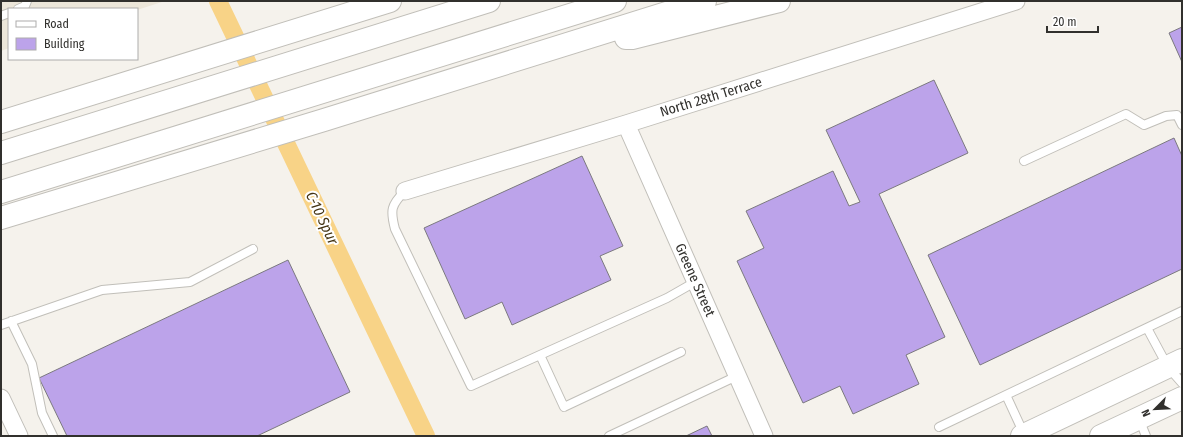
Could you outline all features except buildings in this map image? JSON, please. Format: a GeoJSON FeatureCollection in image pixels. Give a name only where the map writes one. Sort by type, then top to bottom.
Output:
{"type":"FeatureCollection","features":[{"type":"Feature","properties":{"kind":"main road"},"geometry":{"type":"LineString","coordinates":[[1,122],[198,59],[390,1]]}},
{"type":"Feature","properties":{"kind":"main road"},"geometry":{"type":"LineString","coordinates":[[1,153],[489,1]]}},
{"type":"Feature","properties":{"kind":"main road"},"geometry":{"type":"LineString","coordinates":[[1,192],[615,1]]}},
{"type":"Feature","properties":{"kind":"main road"},"geometry":{"type":"LineString","coordinates":[[1,218],[324,120],[705,1]]}},
{"type":"Feature","properties":{"kind":"main road"},"geometry":{"type":"LineString","coordinates":[[585,38],[632,38],[779,1]]}},
{"type":"Feature","properties":{"kind":"main road"},"geometry":{"type":"LineString","coordinates":[[1024,435],[1175,363]]}},
{"type":"Feature","properties":{"kind":"main road"},"geometry":{"type":"LineString","coordinates":[[1101,436],[1142,427],[1182,398]]}},
{"type":"Feature","properties":{"kind":"street","name":"North 28th Terrace"},"geometry":{"type":"LineString","coordinates":[[405,191],[626,124],[1016,1]]}},
{"type":"Feature","properties":{"kind":"street","name":"Greene Street"},"geometry":{"type":"LineString","coordinates":[[626,124],[764,436]]}},
{"type":"Feature","properties":{"kind":"street"},"geometry":{"type":"LineString","coordinates":[[1,398],[19,436]]}},
{"type":"Feature","properties":{"kind":"lane"},"geometry":{"type":"LineString","coordinates":[[20,8],[25,6],[28,1]]}},
{"type":"Feature","properties":{"kind":"lane"},"geometry":{"type":"LineString","coordinates":[[1024,161],[1126,114],[1144,125],[1166,116],[1177,115],[1182,125]]}},
{"type":"Feature","properties":{"kind":"lane"},"geometry":{"type":"LineString","coordinates":[[405,191],[395,201],[391,213],[395,229],[471,386],[667,298],[695,282]]}},
{"type":"Feature","properties":{"kind":"lane"},"geometry":{"type":"LineString","coordinates":[[1,325],[102,290],[190,282],[254,249]]}},
{"type":"Feature","properties":{"kind":"lane"},"geometry":{"type":"LineString","coordinates":[[939,427],[1182,311]]}},
{"type":"Feature","properties":{"kind":"lane"},"geometry":{"type":"LineString","coordinates":[[12,321],[32,364],[42,413],[53,436]]}},
{"type":"Feature","properties":{"kind":"lane"},"geometry":{"type":"LineString","coordinates":[[1147,328],[1175,363],[1182,383]]}},
{"type":"Feature","properties":{"kind":"lane"},"geometry":{"type":"LineString","coordinates":[[540,355],[564,407],[681,352]]}},
{"type":"Feature","properties":{"kind":"lane"},"geometry":{"type":"LineString","coordinates":[[609,436],[737,376]]}},
{"type":"Feature","properties":{"kind":"lane"},"geometry":{"type":"LineString","coordinates":[[1006,395],[1024,435]]}},
{"type":"Feature","properties":{"kind":"shaded area"},"geometry":{"type":"Polygon","coordinates":[[[1,1],[165,1],[138,10],[138,8],[8,8],[8,48],[1,51],[1,1]]]}},
{"type":"Feature","properties":{"kind":"waterway","name":"C-10 Spur"},"geometry":{"type":"LineString","coordinates":[[218,1],[426,436]]}}]}
